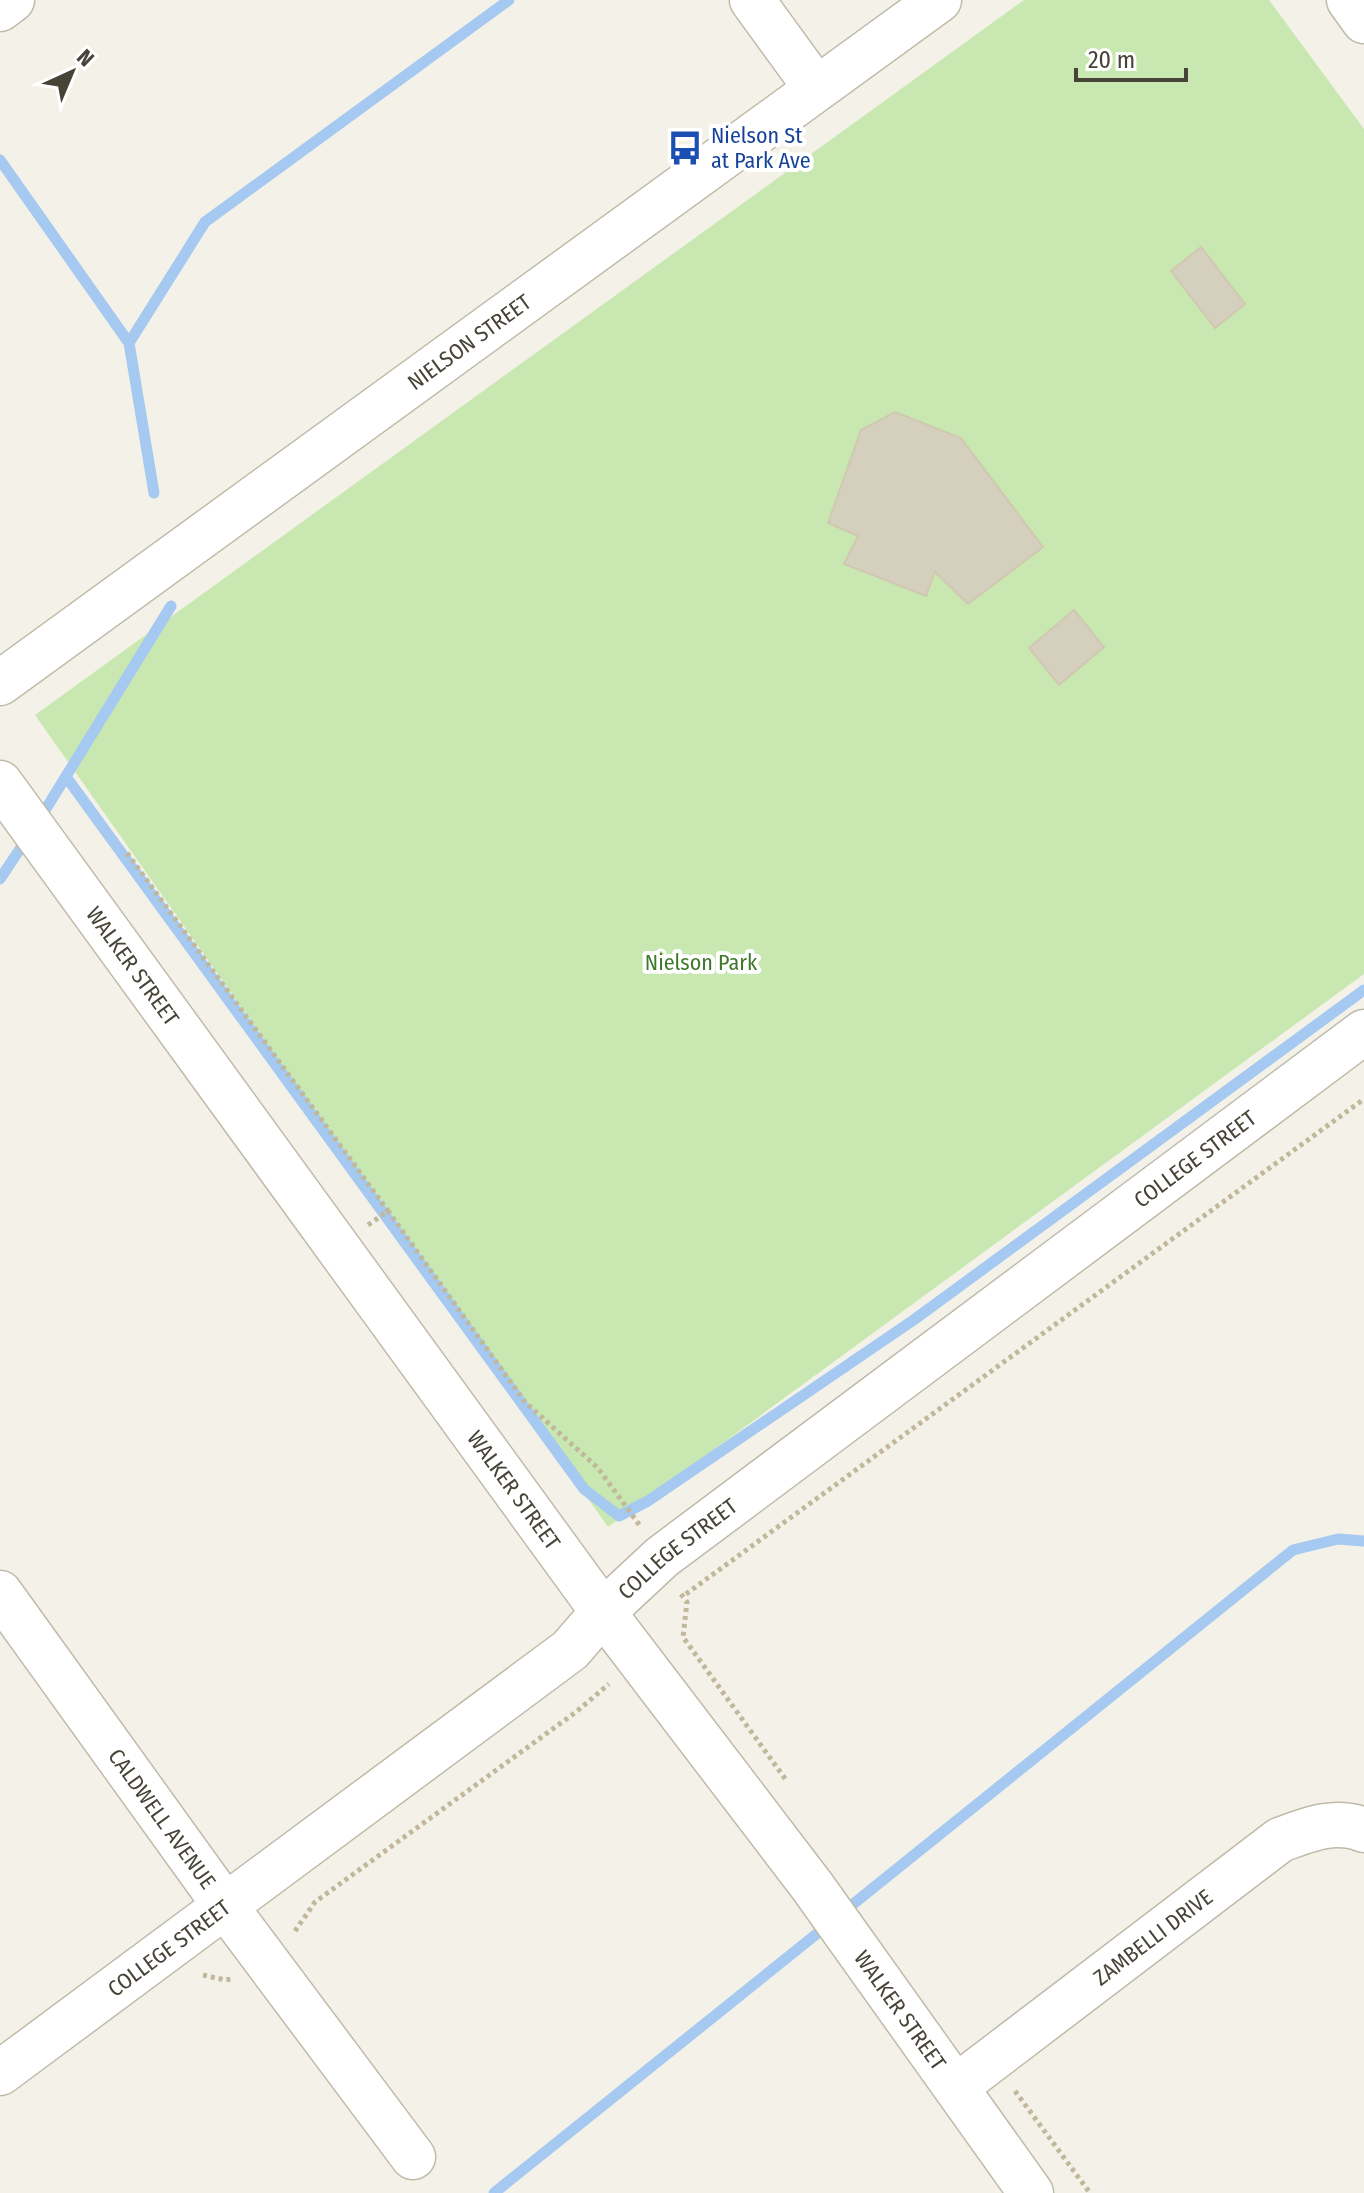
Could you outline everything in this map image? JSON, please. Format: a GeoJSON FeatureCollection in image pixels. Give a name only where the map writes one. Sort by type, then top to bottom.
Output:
{"type":"FeatureCollection","features":[{"type":"Feature","properties":{"kind":"street"},"geometry":{"type":"LineString","coordinates":[[0,9],[12,0]]}},
{"type":"Feature","properties":{"kind":"street"},"geometry":{"type":"LineString","coordinates":[[752,0],[816,88]]}},
{"type":"Feature","properties":{"kind":"street","name":"NIELSON STREET"},"geometry":{"type":"LineString","coordinates":[[0,683],[939,0]]}},
{"type":"Feature","properties":{"kind":"street"},"geometry":{"type":"LineString","coordinates":[[1349,0],[1364,21]]}},
{"type":"Feature","properties":{"kind":"street","name":"WALKER STREET"},"geometry":{"type":"LineString","coordinates":[[12,800],[603,1612],[812,1886],[1031,2193]]}},
{"type":"Feature","properties":{"kind":"street","name":"COLLEGE STREET"},"geometry":{"type":"LineString","coordinates":[[0,2073],[570,1650],[603,1612],[662,1557],[1364,1032]]}},
{"type":"Feature","properties":{"kind":"street","name":"CALDWELL AVENUE"},"geometry":{"type":"LineString","coordinates":[[0,1593],[226,1907],[413,2157]]}},
{"type":"Feature","properties":{"kind":"street","name":"ZAMBELLI DRIVE"},"geometry":{"type":"LineString","coordinates":[[957,2086],[1280,1840],[1320,1825],[1364,1830]]}},
{"type":"Feature","properties":{"kind":"path"},"geometry":{"type":"LineString","coordinates":[[127,853],[525,1402],[598,1468],[647,1537]]}},
{"type":"Feature","properties":{"kind":"path"},"geometry":{"type":"LineString","coordinates":[[683,1596],[1364,1099]]}},
{"type":"Feature","properties":{"kind":"path"},"geometry":{"type":"LineString","coordinates":[[338,1247],[388,1211]]}},
{"type":"Feature","properties":{"kind":"path"},"geometry":{"type":"LineString","coordinates":[[677,1588],[687,1602],[683,1637],[791,1786]]}},
{"type":"Feature","properties":{"kind":"path"},"geometry":{"type":"LineString","coordinates":[[295,1931],[315,1902],[576,1712],[613,1681]]}},
{"type":"Feature","properties":{"kind":"path"},"geometry":{"type":"LineString","coordinates":[[1006,2078],[1090,2193]]}},
{"type":"Feature","properties":{"kind":"green space","name":"Nielson Park"},"geometry":{"type":"Polygon","coordinates":[[[1024,0],[1269,0],[1364,129],[1364,974],[608,1527],[35,715],[1024,0]]]}},
{"type":"Feature","properties":{"kind":"building"},"geometry":{"type":"Polygon","coordinates":[[[1201,247],[1245,304],[1215,328],[1171,271],[1201,247]]]}},
{"type":"Feature","properties":{"kind":"building"},"geometry":{"type":"Polygon","coordinates":[[[895,412],[961,438],[1043,547],[968,604],[935,572],[926,596],[844,564],[858,536],[828,523],[861,430],[895,412]]]}},
{"type":"Feature","properties":{"kind":"building"},"geometry":{"type":"Polygon","coordinates":[[[1074,610],[1104,647],[1059,685],[1029,648],[1074,610]]]}},
{"type":"Feature","properties":{"kind":"waterway"},"geometry":{"type":"LineString","coordinates":[[154,493],[129,343],[205,222],[509,0]]}},
{"type":"Feature","properties":{"kind":"waterway"},"geometry":{"type":"LineString","coordinates":[[0,160],[129,343]]}},
{"type":"Feature","properties":{"kind":"waterway"},"geometry":{"type":"LineString","coordinates":[[39,820],[171,606]]}},
{"type":"Feature","properties":{"kind":"waterway"},"geometry":{"type":"LineString","coordinates":[[67,778],[584,1489],[619,1516],[648,1501],[915,1319],[1364,990]]}},
{"type":"Feature","properties":{"kind":"waterway"},"geometry":{"type":"LineString","coordinates":[[0,879],[28,837]]}},
{"type":"Feature","properties":{"kind":"waterway"},"geometry":{"type":"LineString","coordinates":[[842,1913],[1293,1550],[1338,1539],[1364,1541]]}},
{"type":"Feature","properties":{"kind":"waterway"},"geometry":{"type":"LineString","coordinates":[[494,2193],[829,1924]]}},
{"type":"Feature","properties":{"kind":"place","name":"Nielson St at Park Ave"},"geometry":{"type":"Point","coordinates":[685,148]}}]}
